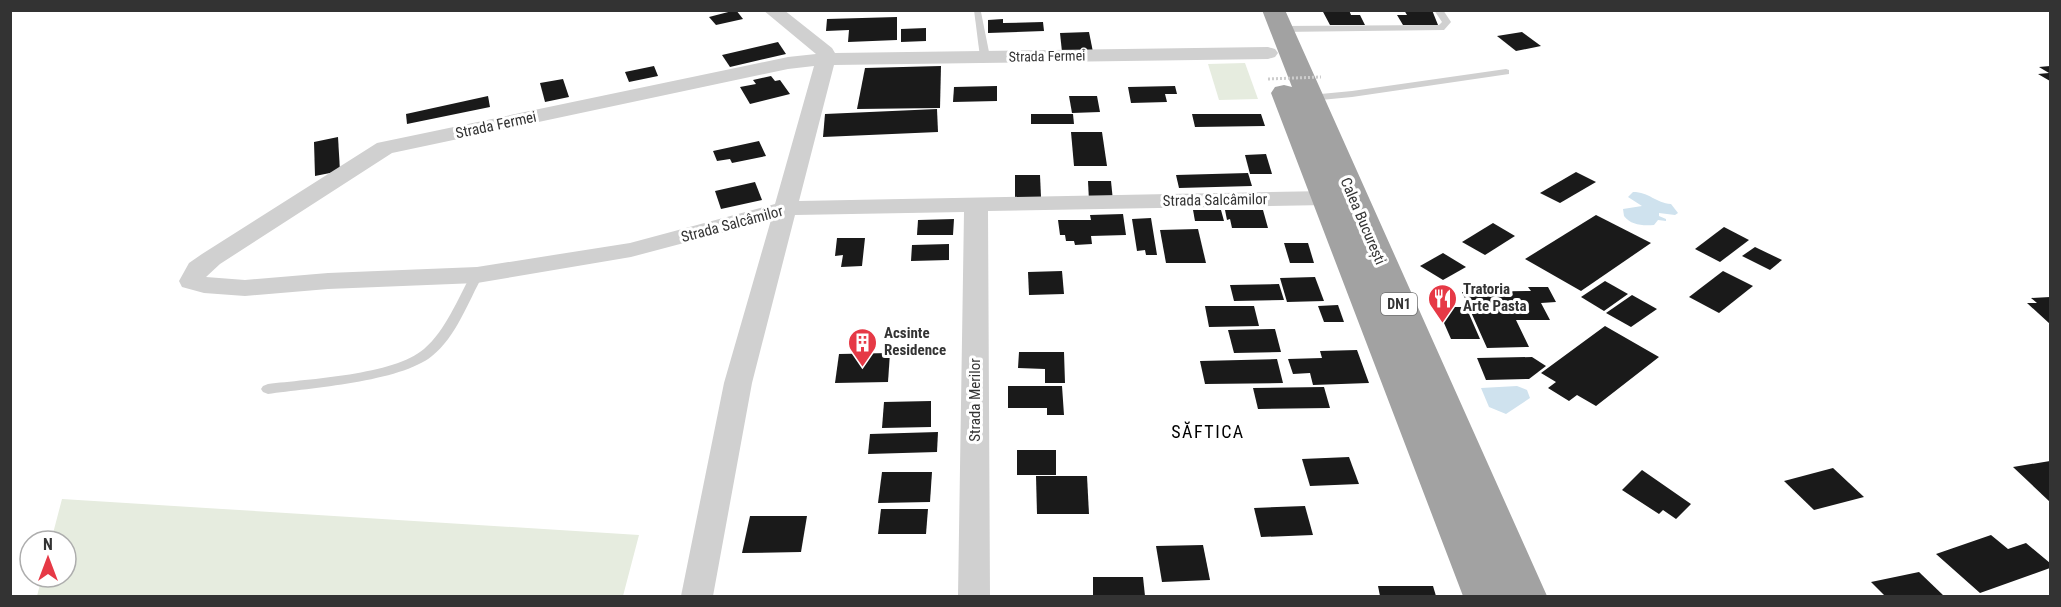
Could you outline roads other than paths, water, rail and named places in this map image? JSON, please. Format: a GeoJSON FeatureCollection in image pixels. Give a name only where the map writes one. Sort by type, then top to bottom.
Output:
{"type":"FeatureCollection","features":[{"type":"Feature","properties":{"kind":"highway","name":"Calea București"},"geometry":{"type":"LineString","coordinates":[[1251,10],[1272,43],[1315,88],[1526,597]]}},
{"type":"Feature","properties":{"kind":"highway","name":"Calea București"},"geometry":{"type":"LineString","coordinates":[[1272,43],[1327,198],[1484,597]]}},
{"type":"Feature","properties":{"kind":"street"},"geometry":{"type":"LineString","coordinates":[[698,597],[738,383],[826,59],[825,52],[772,10]]}},
{"type":"Feature","properties":{"kind":"street","name":"Strada Fermei"},"geometry":{"type":"LineString","coordinates":[[198,269],[385,148],[788,63],[826,59],[985,57],[1272,43]]}},
{"type":"Feature","properties":{"kind":"street","name":"Strada Salcâmilor"},"geometry":{"type":"LineString","coordinates":[[198,269],[191,280],[204,285],[245,288],[328,281],[477,275],[631,250],[786,208],[1327,198]]}},
{"type":"Feature","properties":{"kind":"street","name":"Strada Merilor"},"geometry":{"type":"LineString","coordinates":[[974,597],[976,204]]}},
{"type":"Feature","properties":{"kind":"lane"},"geometry":{"type":"LineString","coordinates":[[1272,43],[1442,28],[1447,22],[1438,10]]}},
{"type":"Feature","properties":{"kind":"lane"},"geometry":{"type":"LineString","coordinates":[[977,12],[985,57]]}},
{"type":"Feature","properties":{"kind":"lane"},"geometry":{"type":"LineString","coordinates":[[1315,88],[1352,94],[1506,72]]}},
{"type":"Feature","properties":{"kind":"lane"},"geometry":{"type":"LineString","coordinates":[[268,389],[398,369],[427,355],[443,336],[477,275]]}},
{"type":"Feature","properties":{"kind":"water"},"geometry":{"type":"Polygon","coordinates":[[[1633,192],[1671,204],[1678,213],[1675,215],[1659,213],[1659,216],[1666,221],[1658,220],[1654,225],[1633,223],[1624,216],[1623,209],[1642,206],[1628,197],[1633,192]]]}},
{"type":"Feature","properties":{"kind":"water"},"geometry":{"type":"Polygon","coordinates":[[[1517,386],[1527,390],[1530,398],[1506,414],[1489,407],[1481,388],[1517,386]]]}},
{"type":"Feature","properties":{"kind":"place","name":"Tratoria Arte Pasta"},"geometry":{"type":"Point","coordinates":[1442,324]}},
{"type":"Feature","properties":{"kind":"place","name":"Acsinte Residence"},"geometry":{"type":"Point","coordinates":[863,368]}},
{"type":"Feature","properties":{"kind":"district","name":"SĂFTICA"},"geometry":{"type":"Point","coordinates":[1208,432]}}]}
